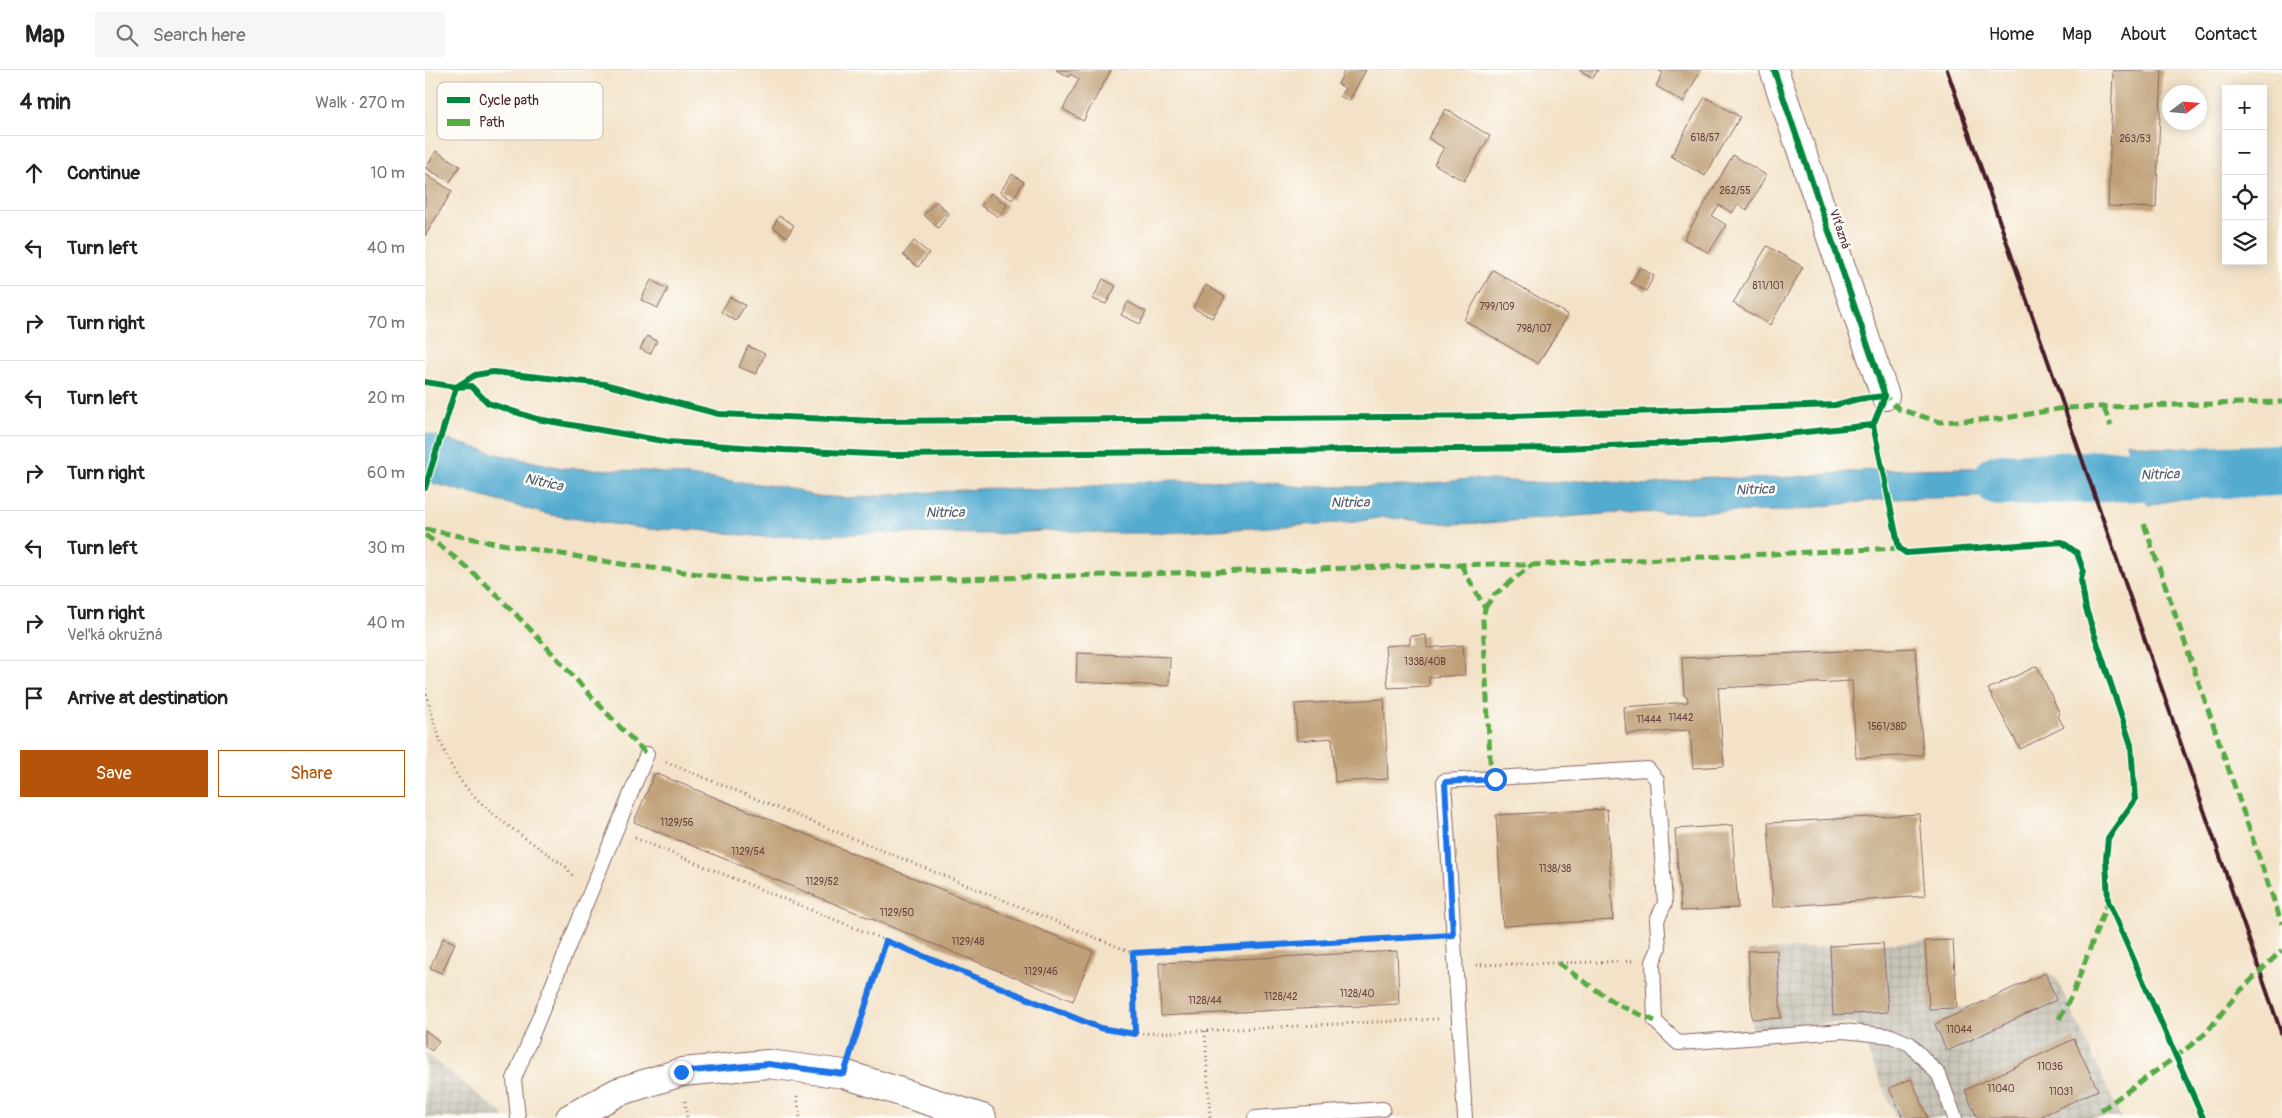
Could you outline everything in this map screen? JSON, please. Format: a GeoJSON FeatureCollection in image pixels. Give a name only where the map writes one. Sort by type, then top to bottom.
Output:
{"type":"FeatureCollection","features":[{"type":"Feature","properties":{"kind":"street","name":"Víťazná"},"geometry":{"type":"LineString","coordinates":[[1774,70],[1885,396]]}},
{"type":"Feature","properties":{"kind":"street"},"geometry":{"type":"LineString","coordinates":[[570,1118],[618,1092],[681,1072],[768,1064],[844,1074],[979,1118]]}},
{"type":"Feature","properties":{"kind":"lane"},"geometry":{"type":"LineString","coordinates":[[518,1118],[514,1078],[647,754]]}},
{"type":"Feature","properties":{"kind":"lane"},"geometry":{"type":"LineString","coordinates":[[1465,1118],[1445,782],[1648,769],[1657,780],[1665,903],[1657,920],[1659,948],[1653,962],[1655,1021],[1677,1043],[1843,1031],[1891,1036],[1910,1044],[1939,1075],[1955,1118]]}},
{"type":"Feature","properties":{"kind":"lane"},"geometry":{"type":"LineString","coordinates":[[1255,1118],[1383,1109]]}},
{"type":"Feature","properties":{"kind":"path"},"geometry":{"type":"LineString","coordinates":[[425,690],[445,753],[461,780],[487,808],[566,867],[588,896]]}},
{"type":"Feature","properties":{"kind":"path"},"geometry":{"type":"LineString","coordinates":[[647,754],[1133,953],[1453,935]]}},
{"type":"Feature","properties":{"kind":"path"},"geometry":{"type":"LineString","coordinates":[[615,830],[1100,1028],[1135,1034],[1459,1018]]}},
{"type":"Feature","properties":{"kind":"path"},"geometry":{"type":"LineString","coordinates":[[844,1074],[886,941]]}},
{"type":"Feature","properties":{"kind":"path"},"geometry":{"type":"LineString","coordinates":[[1133,953],[1135,1034]]}},
{"type":"Feature","properties":{"kind":"path"},"geometry":{"type":"LineString","coordinates":[[1455,966],[1653,962]]}},
{"type":"Feature","properties":{"kind":"path"},"geometry":{"type":"LineString","coordinates":[[1205,1031],[1210,1118]]}},
{"type":"Feature","properties":{"kind":"path"},"geometry":{"type":"LineString","coordinates":[[684,1093],[687,1118]]}},
{"type":"Feature","properties":{"kind":"shaded area"},"geometry":{"type":"Polygon","coordinates":[[[1953,940],[1957,1008],[1971,1007],[2045,973],[2056,977],[2121,1118],[1896,1118],[1856,1024],[1833,1023],[1752,1029],[1748,951],[1953,940]]]}},
{"type":"Feature","properties":{"kind":"shaded area"},"geometry":{"type":"Polygon","coordinates":[[[425,1053],[503,1114],[503,1118],[425,1118],[425,1053]]]}},
{"type":"Feature","properties":{"kind":"water"},"geometry":{"type":"Polygon","coordinates":[[[425,433],[497,454],[563,468],[646,471],[792,488],[813,496],[847,498],[992,488],[1038,490],[1173,480],[1243,481],[1303,487],[1410,486],[1469,479],[1552,483],[1584,480],[1647,485],[1708,477],[1750,479],[1871,470],[2009,467],[2065,459],[2076,493],[2035,492],[1978,497],[1885,499],[1782,511],[1617,513],[1485,523],[1452,524],[1382,517],[1356,522],[1163,533],[1102,533],[1059,530],[996,534],[883,533],[764,537],[697,530],[648,529],[550,515],[425,481],[425,433]]]}},
{"type":"Feature","properties":{"kind":"water"},"geometry":{"type":"Polygon","coordinates":[[[2126,442],[2161,448],[2222,447],[2249,449],[2282,447],[2282,492],[2191,497],[2148,505],[2126,442]]]}},
{"type":"Feature","properties":{"kind":"building"},"geometry":{"type":"Polygon","coordinates":[[[1056,70],[1111,70],[1083,121],[1063,109],[1079,79],[1070,74],[1069,77],[1056,70]]]}},
{"type":"Feature","properties":{"kind":"building"},"geometry":{"type":"Polygon","coordinates":[[[1345,70],[1366,70],[1349,101],[1340,96],[1345,88],[1338,84],[1345,70]]]}},
{"type":"Feature","properties":{"kind":"building"},"geometry":{"type":"Polygon","coordinates":[[[1579,70],[1598,70],[1593,78],[1579,70]]]}},
{"type":"Feature","properties":{"kind":"building"},"geometry":{"type":"Polygon","coordinates":[[[1658,70],[1701,70],[1683,102],[1656,86],[1663,73],[1658,70]]]}},
{"type":"Feature","properties":{"kind":"building"},"geometry":{"type":"Polygon","coordinates":[[[2113,70],[2162,70],[2156,208],[2108,206],[2113,70]]]}},
{"type":"Feature","properties":{"kind":"building"},"geometry":{"type":"Polygon","coordinates":[[[1705,97],[1740,117],[1705,176],[1671,156],[1705,97]]]}},
{"type":"Feature","properties":{"kind":"building"},"geometry":{"type":"Polygon","coordinates":[[[1446,109],[1490,136],[1464,181],[1434,164],[1444,148],[1428,138],[1446,109]]]}},
{"type":"Feature","properties":{"kind":"building"},"geometry":{"type":"Polygon","coordinates":[[[436,151],[460,166],[450,182],[426,168],[436,151]]]}},
{"type":"Feature","properties":{"kind":"building"},"geometry":{"type":"Polygon","coordinates":[[[1733,155],[1766,175],[1747,210],[1738,204],[1732,213],[1719,205],[1712,216],[1726,225],[1709,253],[1684,239],[1733,155]]]}},
{"type":"Feature","properties":{"kind":"building"},"geometry":{"type":"Polygon","coordinates":[[[425,174],[452,191],[425,236],[425,174]]]}},
{"type":"Feature","properties":{"kind":"building"},"geometry":{"type":"Polygon","coordinates":[[[1012,174],[1024,182],[1012,200],[1000,192],[1012,174]]]}},
{"type":"Feature","properties":{"kind":"building"},"geometry":{"type":"Polygon","coordinates":[[[991,193],[1007,205],[999,217],[981,206],[991,193]]]}},
{"type":"Feature","properties":{"kind":"building"},"geometry":{"type":"Polygon","coordinates":[[[936,201],[949,214],[938,228],[924,215],[936,201]]]}},
{"type":"Feature","properties":{"kind":"building"},"geometry":{"type":"Polygon","coordinates":[[[779,216],[794,225],[787,237],[773,227],[779,216]]]}},
{"type":"Feature","properties":{"kind":"building"},"geometry":{"type":"Polygon","coordinates":[[[914,241],[929,253],[918,267],[903,255],[914,241]]]}},
{"type":"Feature","properties":{"kind":"building"},"geometry":{"type":"Polygon","coordinates":[[[1767,246],[1803,267],[1770,325],[1733,303],[1767,246]]]}},
{"type":"Feature","properties":{"kind":"building"},"geometry":{"type":"Polygon","coordinates":[[[1640,267],[1654,276],[1646,291],[1631,283],[1640,267]]]}},
{"type":"Feature","properties":{"kind":"building"},"geometry":{"type":"Polygon","coordinates":[[[1493,270],[1568,315],[1538,364],[1464,320],[1493,270]]]}},
{"type":"Feature","properties":{"kind":"building"},"geometry":{"type":"Polygon","coordinates":[[[1103,279],[1116,286],[1106,304],[1093,299],[1103,279]]]}},
{"type":"Feature","properties":{"kind":"building"},"geometry":{"type":"Polygon","coordinates":[[[651,280],[668,289],[658,308],[641,300],[651,280]]]}},
{"type":"Feature","properties":{"kind":"building"},"geometry":{"type":"Polygon","coordinates":[[[1206,285],[1225,297],[1212,318],[1193,308],[1206,285]]]}},
{"type":"Feature","properties":{"kind":"building"},"geometry":{"type":"Polygon","coordinates":[[[730,297],[745,305],[736,321],[721,312],[730,297]]]}},
{"type":"Feature","properties":{"kind":"building"},"geometry":{"type":"Polygon","coordinates":[[[1128,302],[1146,312],[1140,324],[1121,315],[1128,302]]]}},
{"type":"Feature","properties":{"kind":"building"},"geometry":{"type":"Polygon","coordinates":[[[647,336],[657,341],[650,354],[640,349],[647,336]]]}},
{"type":"Feature","properties":{"kind":"building"},"geometry":{"type":"Polygon","coordinates":[[[748,346],[765,354],[756,374],[739,367],[748,346]]]}},
{"type":"Feature","properties":{"kind":"building"},"geometry":{"type":"Polygon","coordinates":[[[1426,635],[1427,648],[1463,645],[1465,675],[1429,677],[1429,686],[1388,688],[1385,646],[1410,644],[1410,636],[1426,635]]]}},
{"type":"Feature","properties":{"kind":"building"},"geometry":{"type":"Polygon","coordinates":[[[1915,648],[1923,755],[1856,758],[1852,681],[1718,688],[1724,766],[1693,768],[1690,730],[1626,734],[1624,707],[1688,702],[1687,696],[1684,696],[1682,658],[1915,648]]]}},
{"type":"Feature","properties":{"kind":"building"},"geometry":{"type":"Polygon","coordinates":[[[1077,653],[1170,657],[1169,686],[1076,682],[1077,653]]]}},
{"type":"Feature","properties":{"kind":"building"},"geometry":{"type":"Polygon","coordinates":[[[2037,666],[2060,714],[2058,716],[2064,727],[2020,749],[1988,689],[2037,666]]]}},
{"type":"Feature","properties":{"kind":"building"},"geometry":{"type":"Polygon","coordinates":[[[1384,699],[1388,779],[1335,782],[1332,738],[1297,741],[1295,704],[1384,699]]]}},
{"type":"Feature","properties":{"kind":"building"},"geometry":{"type":"Polygon","coordinates":[[[655,773],[1093,951],[1073,1001],[634,822],[655,773]]]}},
{"type":"Feature","properties":{"kind":"building"},"geometry":{"type":"Polygon","coordinates":[[[1607,809],[1613,920],[1503,926],[1496,815],[1607,809]]]}},
{"type":"Feature","properties":{"kind":"building"},"geometry":{"type":"Polygon","coordinates":[[[1919,814],[1925,896],[1773,907],[1768,823],[1919,814]]]}},
{"type":"Feature","properties":{"kind":"building"},"geometry":{"type":"Polygon","coordinates":[[[1732,825],[1738,908],[1681,911],[1675,829],[1732,825]]]}},
{"type":"Feature","properties":{"kind":"building"},"geometry":{"type":"Polygon","coordinates":[[[443,938],[455,943],[442,973],[430,968],[443,938]]]}},
{"type":"Feature","properties":{"kind":"building"},"geometry":{"type":"Polygon","coordinates":[[[1953,940],[1957,1008],[1929,1009],[1925,941],[1953,940]]]}},
{"type":"Feature","properties":{"kind":"building"},"geometry":{"type":"Polygon","coordinates":[[[1883,943],[1888,1012],[1833,1015],[1830,946],[1883,943]]]}},
{"type":"Feature","properties":{"kind":"building"},"geometry":{"type":"Polygon","coordinates":[[[1777,950],[1781,1018],[1752,1019],[1748,951],[1777,950]]]}},
{"type":"Feature","properties":{"kind":"building"},"geometry":{"type":"Polygon","coordinates":[[[1397,951],[1399,1004],[1161,1016],[1159,963],[1397,951]]]}},
{"type":"Feature","properties":{"kind":"building"},"geometry":{"type":"Polygon","coordinates":[[[2045,973],[2056,1000],[1947,1051],[1935,1024],[2045,973]]]}},
{"type":"Feature","properties":{"kind":"building"},"geometry":{"type":"Polygon","coordinates":[[[425,1030],[439,1041],[432,1051],[425,1046],[425,1030]]]}},
{"type":"Feature","properties":{"kind":"building"},"geometry":{"type":"Polygon","coordinates":[[[2074,1039],[2098,1090],[2037,1118],[1977,1118],[1965,1090],[2074,1039]]]}},
{"type":"Feature","properties":{"kind":"building"},"geometry":{"type":"Polygon","coordinates":[[[1911,1079],[1928,1118],[1903,1118],[1889,1088],[1911,1079]]]}},
{"type":"Feature","properties":{"kind":"waterway","name":"Nitrica"},"geometry":{"type":"LineString","coordinates":[[1999,480],[2282,470]]}},
{"type":"Feature","properties":{"kind":"railway"},"geometry":{"type":"LineString","coordinates":[[1947,70],[2282,1035]]}},
{"type":"Feature","properties":{"kind":"marked path"},"geometry":{"type":"LineString","coordinates":[[1881,397],[1885,396],[1899,409],[1940,422],[2000,419],[2064,408],[2282,402]]}},
{"type":"Feature","properties":{"kind":"marked path"},"geometry":{"type":"LineString","coordinates":[[2104,408],[2111,426]]}},
{"type":"Feature","properties":{"kind":"marked path"},"geometry":{"type":"LineString","coordinates":[[2144,524],[2282,924]]}},
{"type":"Feature","properties":{"kind":"marked path"},"geometry":{"type":"LineString","coordinates":[[425,529],[489,542],[628,565],[747,580],[962,579],[1492,564],[1529,565],[1899,548]]}},
{"type":"Feature","properties":{"kind":"marked path"},"geometry":{"type":"LineString","coordinates":[[425,535],[485,584],[647,754]]}},
{"type":"Feature","properties":{"kind":"marked path"},"geometry":{"type":"LineString","coordinates":[[1485,608],[1494,595],[1533,564]]}},
{"type":"Feature","properties":{"kind":"marked path"},"geometry":{"type":"LineString","coordinates":[[1461,565],[1485,608],[1483,620],[1491,779]]}},
{"type":"Feature","properties":{"kind":"marked path"},"geometry":{"type":"LineString","coordinates":[[2059,1019],[2073,993],[2108,901]]}},
{"type":"Feature","properties":{"kind":"marked path"},"geometry":{"type":"LineString","coordinates":[[2101,1110],[2206,1033],[2237,994],[2282,950]]}},
{"type":"Feature","properties":{"kind":"marked path"},"geometry":{"type":"LineString","coordinates":[[1558,963],[1616,1004],[1655,1021]]}},
{"type":"Feature","properties":{"kind":"cycle path"},"geometry":{"type":"LineString","coordinates":[[1774,70],[1885,396]]}},
{"type":"Feature","properties":{"kind":"cycle path"},"geometry":{"type":"LineString","coordinates":[[425,488],[456,387],[475,375],[493,372],[604,384],[719,414],[876,421],[1513,416],[1835,405],[1858,399],[1885,396]]}},
{"type":"Feature","properties":{"kind":"cycle path"},"geometry":{"type":"LineString","coordinates":[[425,382],[456,387],[471,386],[488,403],[537,419],[669,442],[893,455],[1563,448],[1719,441],[1873,425]]}},
{"type":"Feature","properties":{"kind":"cycle path"},"geometry":{"type":"LineString","coordinates":[[1885,396],[1873,425],[1899,548],[1906,553],[2062,542],[2077,553],[2083,570],[2081,580],[2086,609],[2131,745],[2135,800],[2108,838],[2106,859],[2108,901],[2203,1118]]}},
{"type":"Feature","properties":{"kind":"route"},"geometry":{"type":"LineString","coordinates":[[681,1072],[768,1064],[844,1074],[886,941],[1100,1028],[1135,1034],[1133,953],[1453,935],[1445,782],[1495,779]]}}]}
